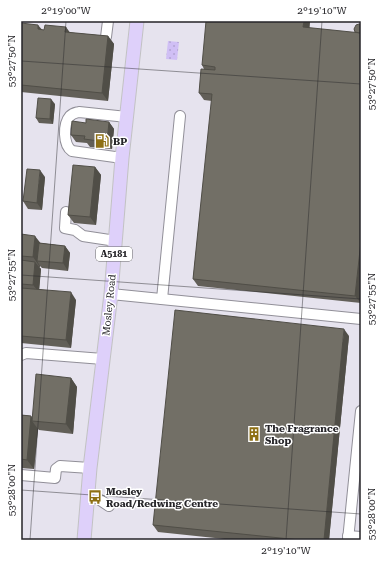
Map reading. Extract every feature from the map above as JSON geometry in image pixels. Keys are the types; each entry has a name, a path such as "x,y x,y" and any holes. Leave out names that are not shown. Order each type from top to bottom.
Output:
{"main road":[{"name":"Mosley Road","path":"86,539 90,468 111,294 122,158 137,21"}],"street":[{"path":"106,37 108,21"},
{"path":"122,158 72,151 68,149 65,141 66,127 69,117 74,113 79,112 127,117"},
{"path":"162,298 180,116"},
{"path":"66,212 65,228 75,230 83,236 116,241"},
{"path":"111,294 361,319"},
{"path":"21,355 26,353 103,359"},
{"path":"361,410 348,538 361,537"},
{"path":"21,475 55,478 56,469 60,466 90,468"},
{"path":"89,490 109,506"}],"shaded area":[{"path":"168,41 179,42 177,60 166,59"}],"building":[{"path":"206,21 304,21 303,27 361,33 361,241 355,296 193,279 212,94 199,93 201,69 215,70 215,67 202,65"},
{"path":"21,23 38,25 38,29 44,30 45,25 66,27 65,32 108,36 102,93 21,85"},
{"path":"356,25 361,25 360,33 355,32 354,29"},
{"path":"38,98 51,99 50,119 36,118"},
{"path":"86,119 109,122 107,142 84,139 85,136 71,135 72,121 86,123"},
{"path":"73,165 95,167 90,217 68,215"},
{"path":"27,169 40,170 37,203 23,201"},
{"path":"21,234 35,236 33,257 21,256"},
{"path":"39,243 65,246 63,263 37,261"},
{"path":"21,260 35,262 33,285 21,284"},
{"path":"21,288 71,292 66,340 21,336"},
{"name":"The Fragrance Shop","path":"175,310 344,329 324,540 300,540 153,525"},
{"path":"36,374 71,378 66,424 32,421"},
{"path":"21,415 31,416 27,460 21,459"}],"place":[{"name":"BP","path":"102,141"},
{"name":"The Fragrance Shop","path":"254,434"},
{"name":"Mosley Road/Redwing Centre","path":"95,497"}]}
